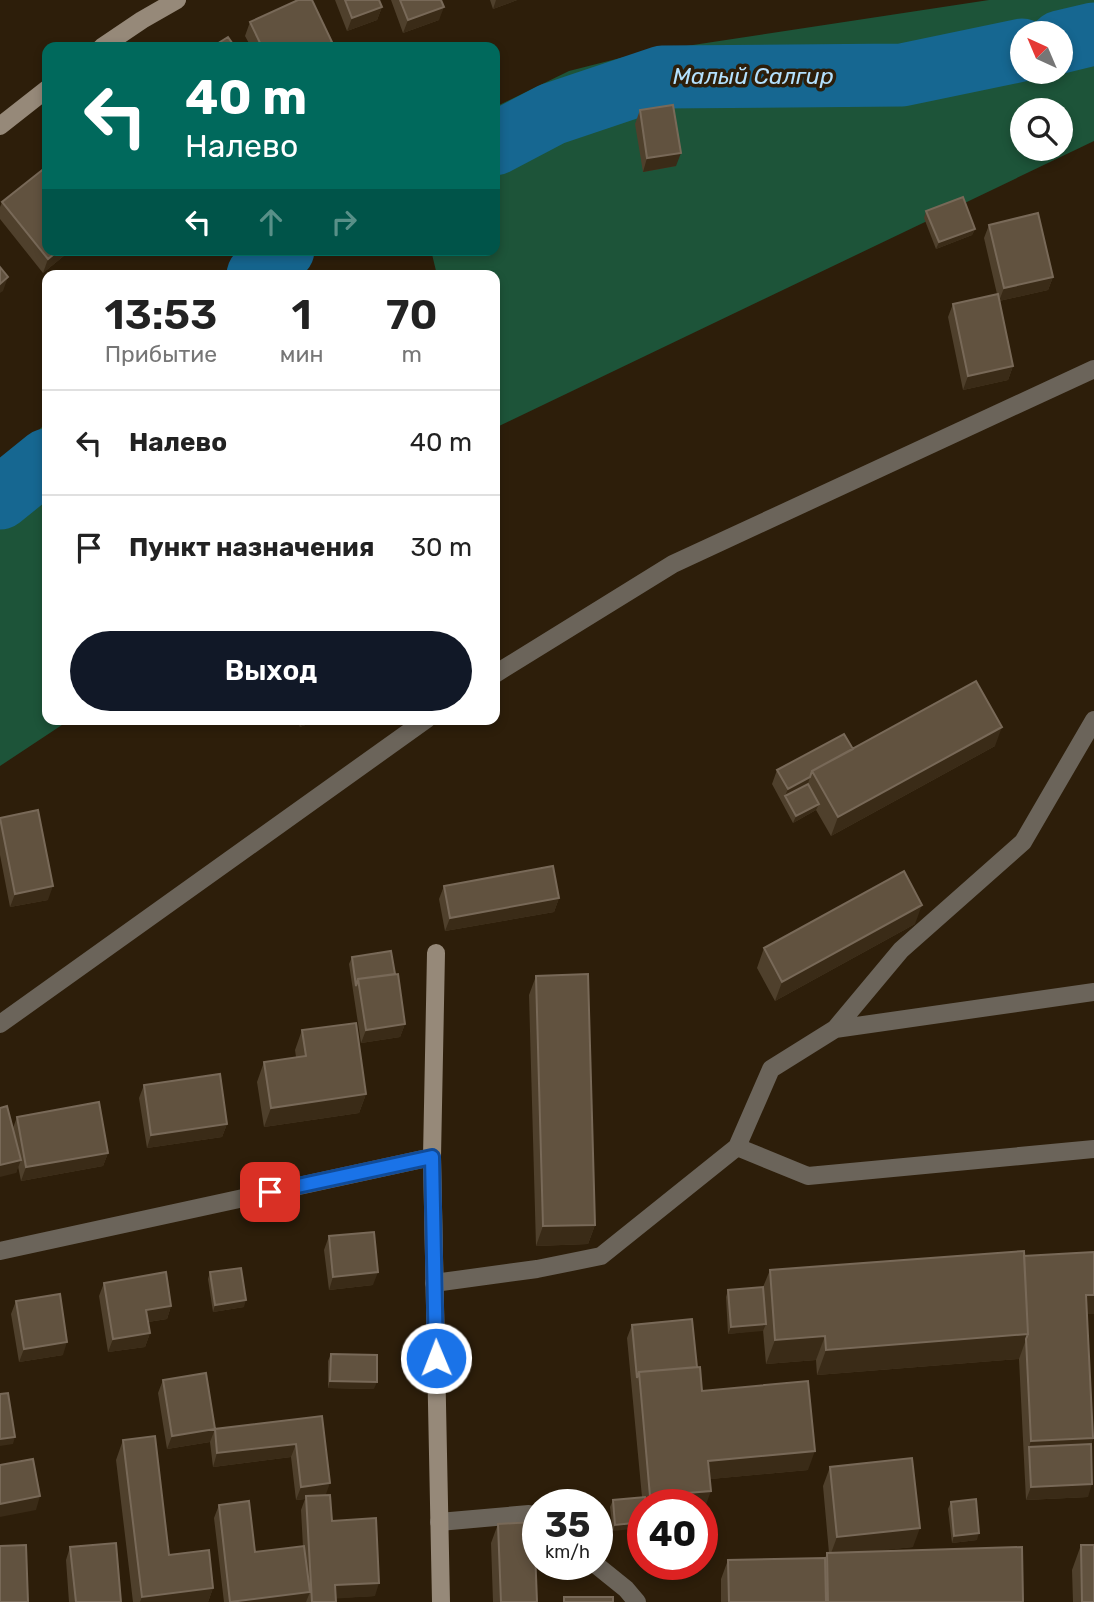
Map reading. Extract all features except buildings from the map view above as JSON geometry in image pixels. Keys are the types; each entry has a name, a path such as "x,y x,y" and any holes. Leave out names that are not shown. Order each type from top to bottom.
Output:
{"street":[{"path":"109,42 177,0"},
{"path":"0,126 42,93"},
{"path":"500,671 673,564 1094,369"},
{"path":"434,1283 537,1269 601,1256 737,1147 771,1069 835,1030 901,950 1023,842 1094,720"},
{"path":"0,1024 419,725"},
{"path":"436,953 432,1157 440,1602"},
{"path":"835,1030 1094,992"},
{"path":"737,1147 808,1176 1094,1149"},
{"path":"0,1251 432,1157"},
{"path":"439,1522 522,1515"},
{"path":"613,1579 637,1602"}],"green space":[{"path":"989,0 1094,0 1094,141 1073,151 1073,98 1010,98 1010,161 1052,161 500,426 500,270 436,270 432,256 500,256 500,105 569,71 640,53"},
{"path":"248,256 306,256 290,270 232,270"},
{"path":"42,427 42,725 62,725 0,766 0,462"}],"waterway":[{"name":"Малый Салгир","path":"1073,39 1094,34"},
{"name":"Малый Салгир","path":"500,141 552,114 662,77 902,75 1010,52"},
{"name":"Малый Салгир","path":"263,270 277,256"},
{"name":"Малый Салгир","path":"0,498 42,464"}],"route":[{"path":"270,1192 432,1157 436,1358"}]}
